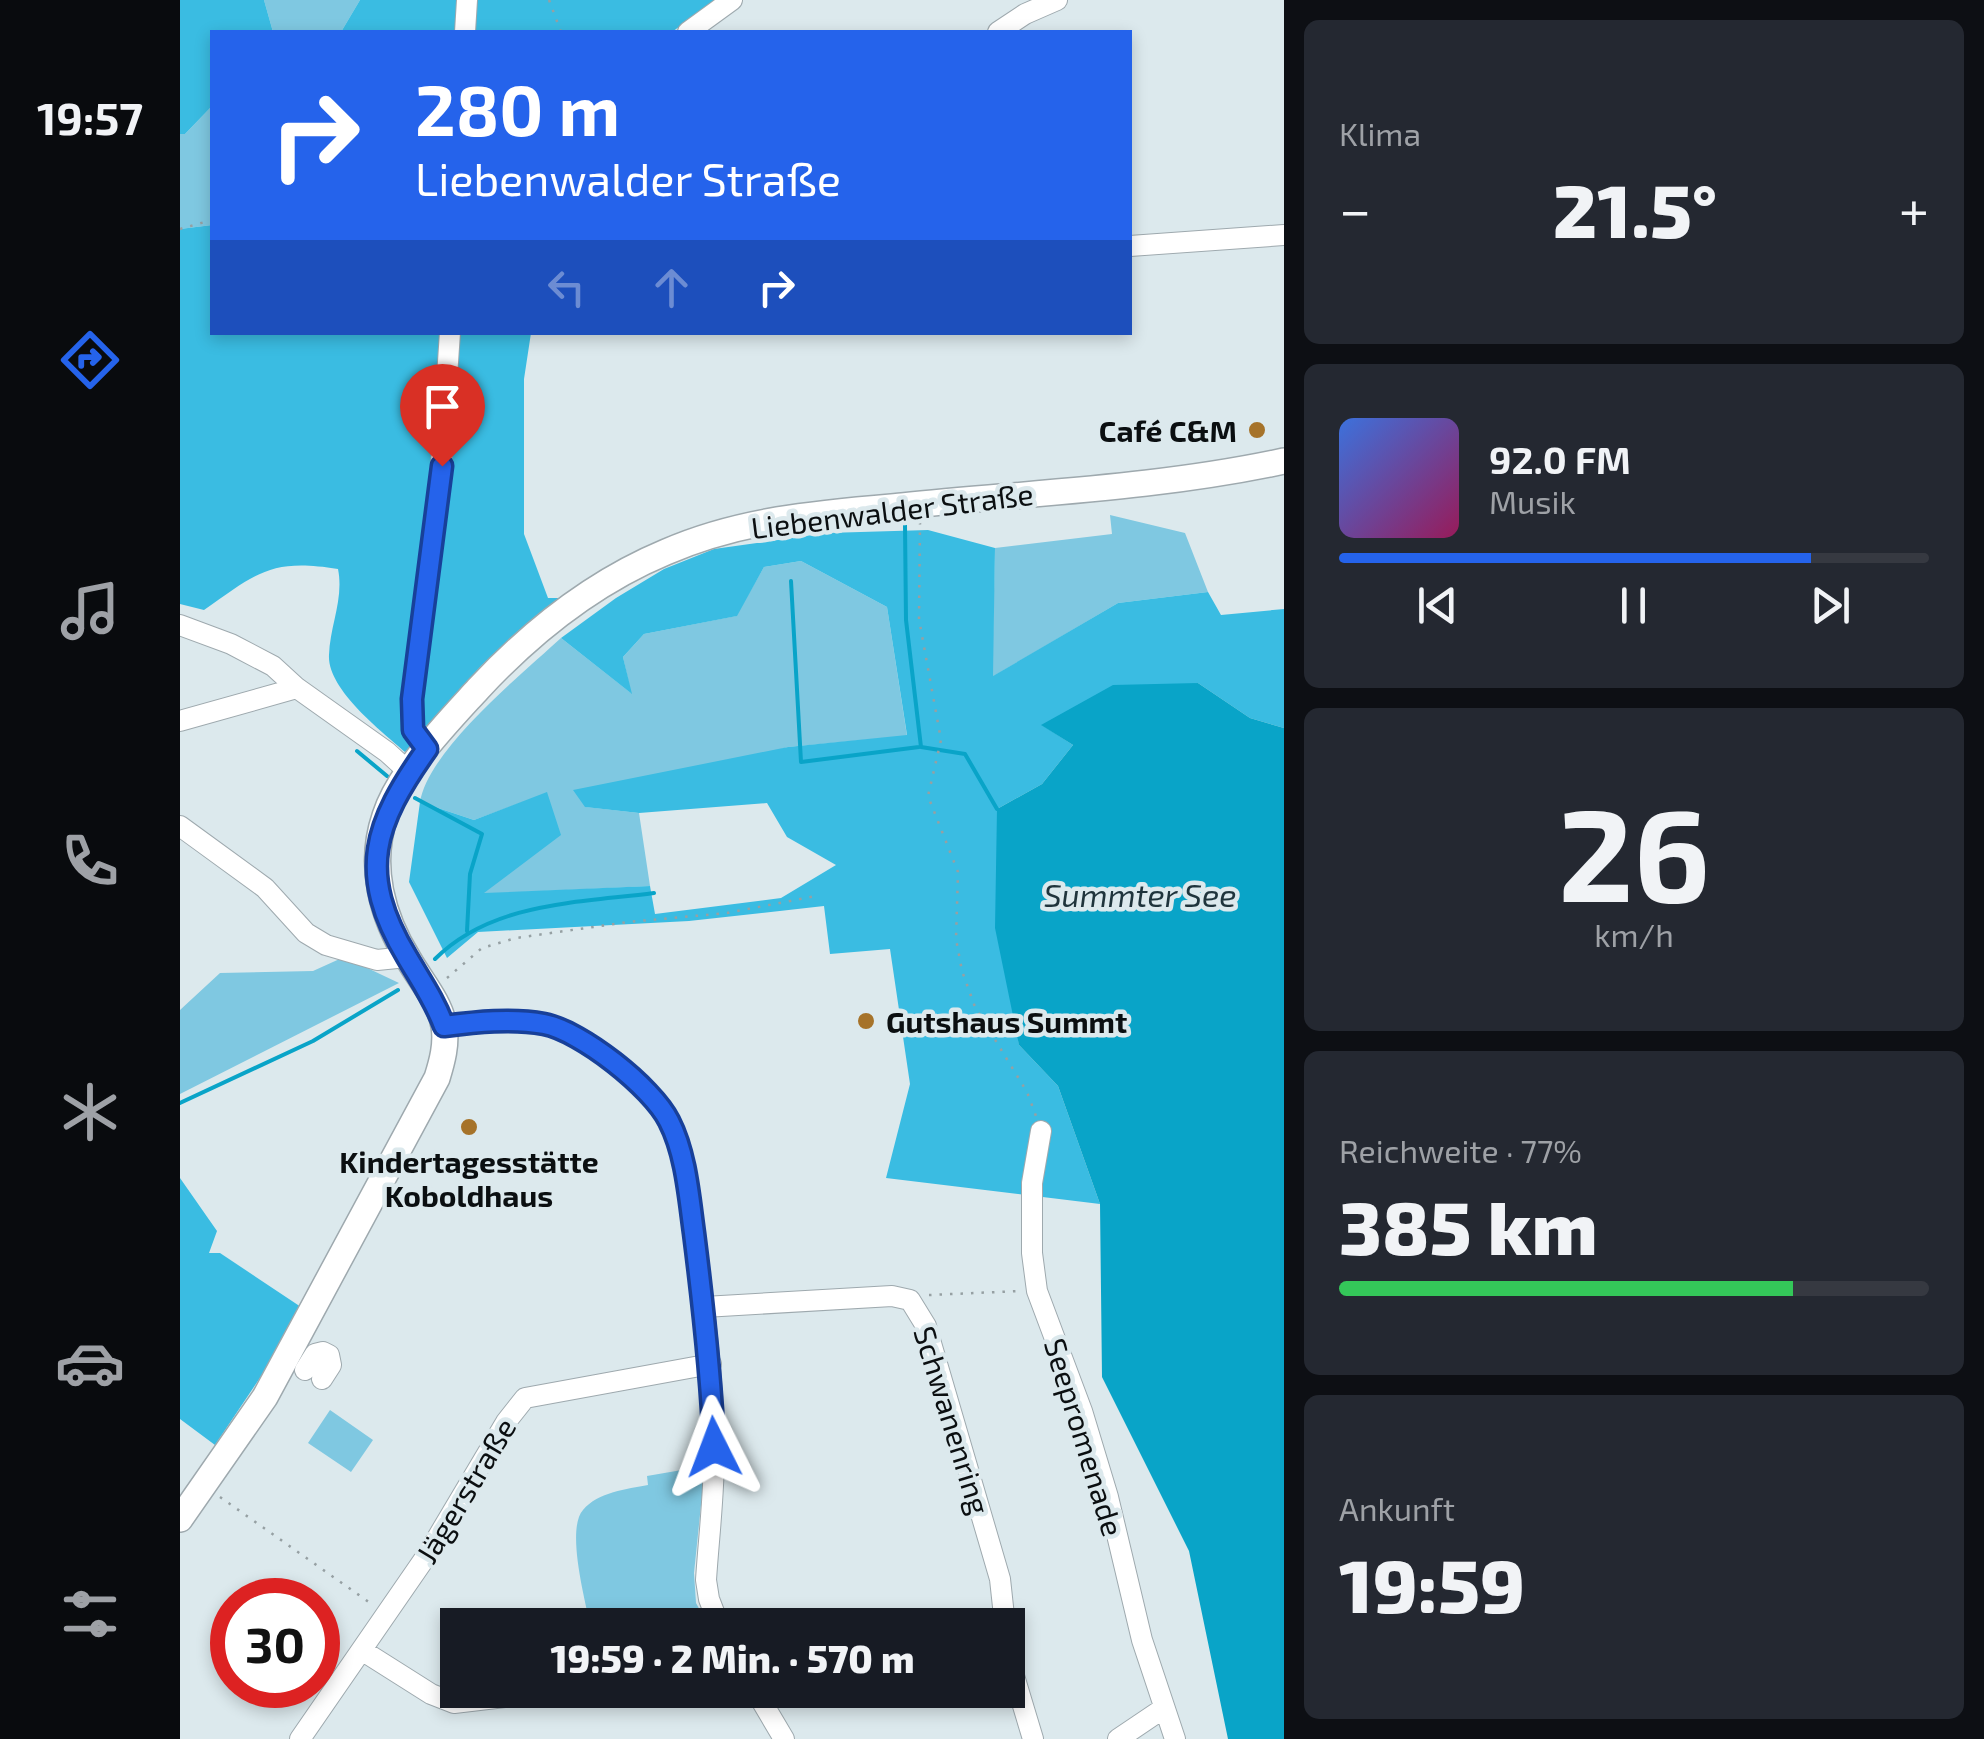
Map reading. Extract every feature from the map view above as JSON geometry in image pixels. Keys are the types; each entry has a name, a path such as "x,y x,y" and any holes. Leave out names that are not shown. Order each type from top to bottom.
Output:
{"main road":[{"name":"Liebenwalder Straße","path":"444,1026 386,915 377,871 386,813 427,749 506,660 570,607 620,574 685,544 747,525 911,510 1284,461"},
{"path":"180,1519 265,1397 338,1264 436,1078 444,1055 444,1026"}],"street":[{"path":"465,30 467,0"},
{"path":"691,30 732,0"},
{"path":"1001,30 1057,0"},
{"path":"1132,246 1284,234"},
{"path":"427,749 413,730 412,699 442,466 450,335"},
{"path":"180,625 251,653 273,666 410,773"},
{"path":"180,721 297,688"},
{"path":"180,826 265,888 306,932 326,945 377,960 407,958"},
{"path":"444,1026 546,1024 574,1036 608,1059 654,1099 669,1120 679,1145 711,1364 714,1447 706,1580 712,1608"},
{"name":"Seepromenade","path":"1041,1131 1032,1183 1032,1253 1037,1291 1082,1411 1108,1497 1142,1640 1175,1739"},
{"name":"Schwanenring","path":"704,1307 892,1296 910,1300 926,1326 990,1543 1003,1608"},
{"name":"Jägerstraße","path":"300,1739 427,1555 506,1422 525,1398 711,1364"},
{"path":"362,1651 440,1697"},
{"path":"766,1708 784,1739"},
{"path":"1024,1708 1033,1739"},
{"path":"1118,1739 1164,1708"}],"path":[{"path":"549,0 560,30"},
{"path":"180,229 210,221"},
{"path":"911,510 919,619 940,740 928,796 958,872 956,939 962,971 975,1007 1027,1092 1041,1131"},
{"path":"446,979 468,958 490,945 591,927 726,914 816,896"},
{"path":"910,1300 921,1295 1037,1291"},
{"path":"213,1492 386,1615"}],"shaded area":[{"path":"180,0 264,0 272,30 210,30 210,108 185,134 180,134"},
{"path":"264,0 360,0 342,30 272,30"},
{"path":"360,0 715,0 675,30 342,30"},
{"path":"210,108 210,225 180,229 180,134 185,134"},
{"path":"210,225 210,335 531,335 524,379 524,534 548,598 559,598 482,665 405,752 357,708 331,668 338,569 280,567 252,578 204,610 180,604 180,229"},
{"path":"1110,515 1185,533 1208,592 1118,603 992,677 995,548 1112,534"},
{"path":"928,530 995,548 993,676 1118,603 1208,592 1221,615 1284,609 1284,728 1250,718 1198,683 1042,725 1073,745 1042,784 997,809 1019,1045 1058,1086 1100,1204 886,1178 910,1084 890,949 830,954 824,906 689,921 478,932 447,958 409,882 420,802 474,820 547,792 561,835 484,893 650,886 655,914 781,898 836,865 787,837 767,803 639,813 585,807 573,790 788,747 907,735 887,607 801,561 764,567 737,616 644,634 623,657 632,694 561,638 664,569 714,549 827,533"},
{"path":"801,561 887,607 907,736 788,747 586,807 639,813 650,886 482,894 547,793 474,820 420,802 440,759 479,714 561,638 631,693 623,657 644,634 736,616 764,567"},
{"path":"344,957 399,983 180,1094 180,1010 220,973 313,971"},
{"path":"180,1178 217,1231 209,1253 220,1253 301,1307 272,1360 215,1445 180,1419"},
{"path":"330,1410 373,1440 351,1472 308,1443"},
{"path":"705,1466 694,1573 699,1608 586,1608 576,1548 578,1519 589,1504 605,1495 648,1485 647,1476"}],"water":[{"name":"Summter See","path":"1198,683 1250,718 1284,728 1284,1739 1228,1739 1189,1551 1102,1377 1100,1204 1058,1086 1019,1045 995,928 997,809 1042,784 1073,745 1041,725 1113,685"}],"waterway":[{"path":"905,525 906,620 921,747 965,754 997,809"},
{"path":"791,581 801,762 919,747"},
{"path":"357,751 387,776"},
{"path":"415,798 482,834 470,874 467,931"},
{"path":"435,959 458,940 509,916 566,903 654,893"},
{"path":"180,1103 313,1041 398,990"}],"place":[{"name":"Café C&M","path":"1257,430"},
{"name":"Gutshaus Summt","path":"866,1021"},
{"name":"Kindertagesstätte Koboldhaus","path":"469,1127"}],"route":[{"path":"442,466 412,699 413,730 427,749 386,813 377,871 382,902 391,928 444,1026 546,1024 574,1036 608,1059 654,1099 669,1120 679,1145 688,1194 711,1364 714,1447"}]}
